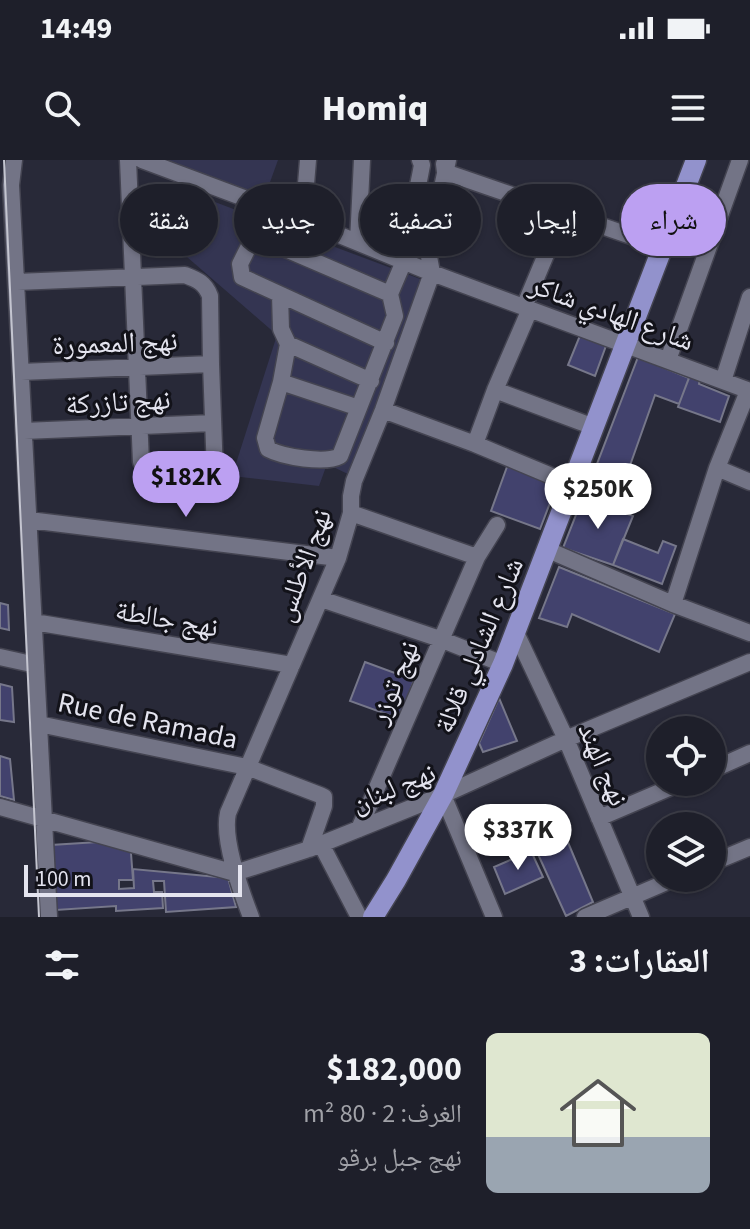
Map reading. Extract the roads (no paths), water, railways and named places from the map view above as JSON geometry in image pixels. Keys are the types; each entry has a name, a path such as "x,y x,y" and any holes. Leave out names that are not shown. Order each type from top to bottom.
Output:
{"main road":[{"name":"شارع الشادلي قلالة","path":"687,184 696,160"},
{"name":"شارع الشادلي قلالة","path":"372,915 396,880 443,795 503,664 660,256"}],"street":[{"path":"14,160 11,185 49,917"},
{"path":"128,160 141,462"},
{"name":"شارع الهادي شاكر","path":"142,160 234,194"},
{"path":"306,184 308,160"},
{"path":"361,184 362,160"},
{"path":"419,184 420,160"},
{"path":"668,360 740,160"},
{"path":"445,164 497,186"},
{"name":"نهج الأطلس","path":"441,184 445,164"},
{"path":"358,242 360,208"},
{"name":"شارع الهادي شاكر","path":"344,236 358,242"},
{"path":"386,343 242,277 240,264 251,242 260,238 390,294"},
{"name":"شارع الهادي شاكر","path":"392,256 749,391"},
{"name":"نهج الأطلس","path":"251,917 235,873 227,819 338,558 351,513 354,481 432,273 428,256"},
{"path":"475,444 547,256"},
{"path":"280,295 281,329 288,344 265,438 268,449 277,454 333,460 340,456 386,343 395,316 390,294 404,261"},
{"path":"17,282 185,275 206,286 210,296 215,473"},
{"path":"723,381 750,297"},
{"path":"288,344 371,381"},
{"name":"نهج المعمورة","path":"21,372 211,364"},
{"path":"281,382 359,408"},
{"path":"495,390 594,427"},
{"path":"673,604 717,468 749,391"},
{"path":"383,410 573,485"},
{"name":"نهج تازركة","path":"24,431 213,423"},
{"path":"717,468 750,482"},
{"path":"351,513 477,557"},
{"path":"29,520 338,558"},
{"name":"نهج توزر","path":"359,829 477,557 497,525"},
{"path":"548,550 673,604 750,633"},
{"path":"321,599 503,664"},
{"name":"نهج جالطة","path":"34,622 292,665"},
{"name":"نهج الهند","path":"516,633 566,739 641,917"},
{"path":"0,657 36,665"},
{"name":"نهج لبنان","path":"235,873 315,846 443,795 566,739 750,662"},
{"name":"Rue de Ramada","path":"39,724 247,767 324,797 315,846"},
{"path":"726,764 750,753"},
{"path":"443,795 494,917"},
{"path":"599,818 650,796"},
{"path":"0,807 235,873"},
{"path":"315,846 372,915"},
{"path":"726,857 750,847"},
{"path":"585,917 646,890"}],"tram line":[{"path":"4,160 39,917"}]}
